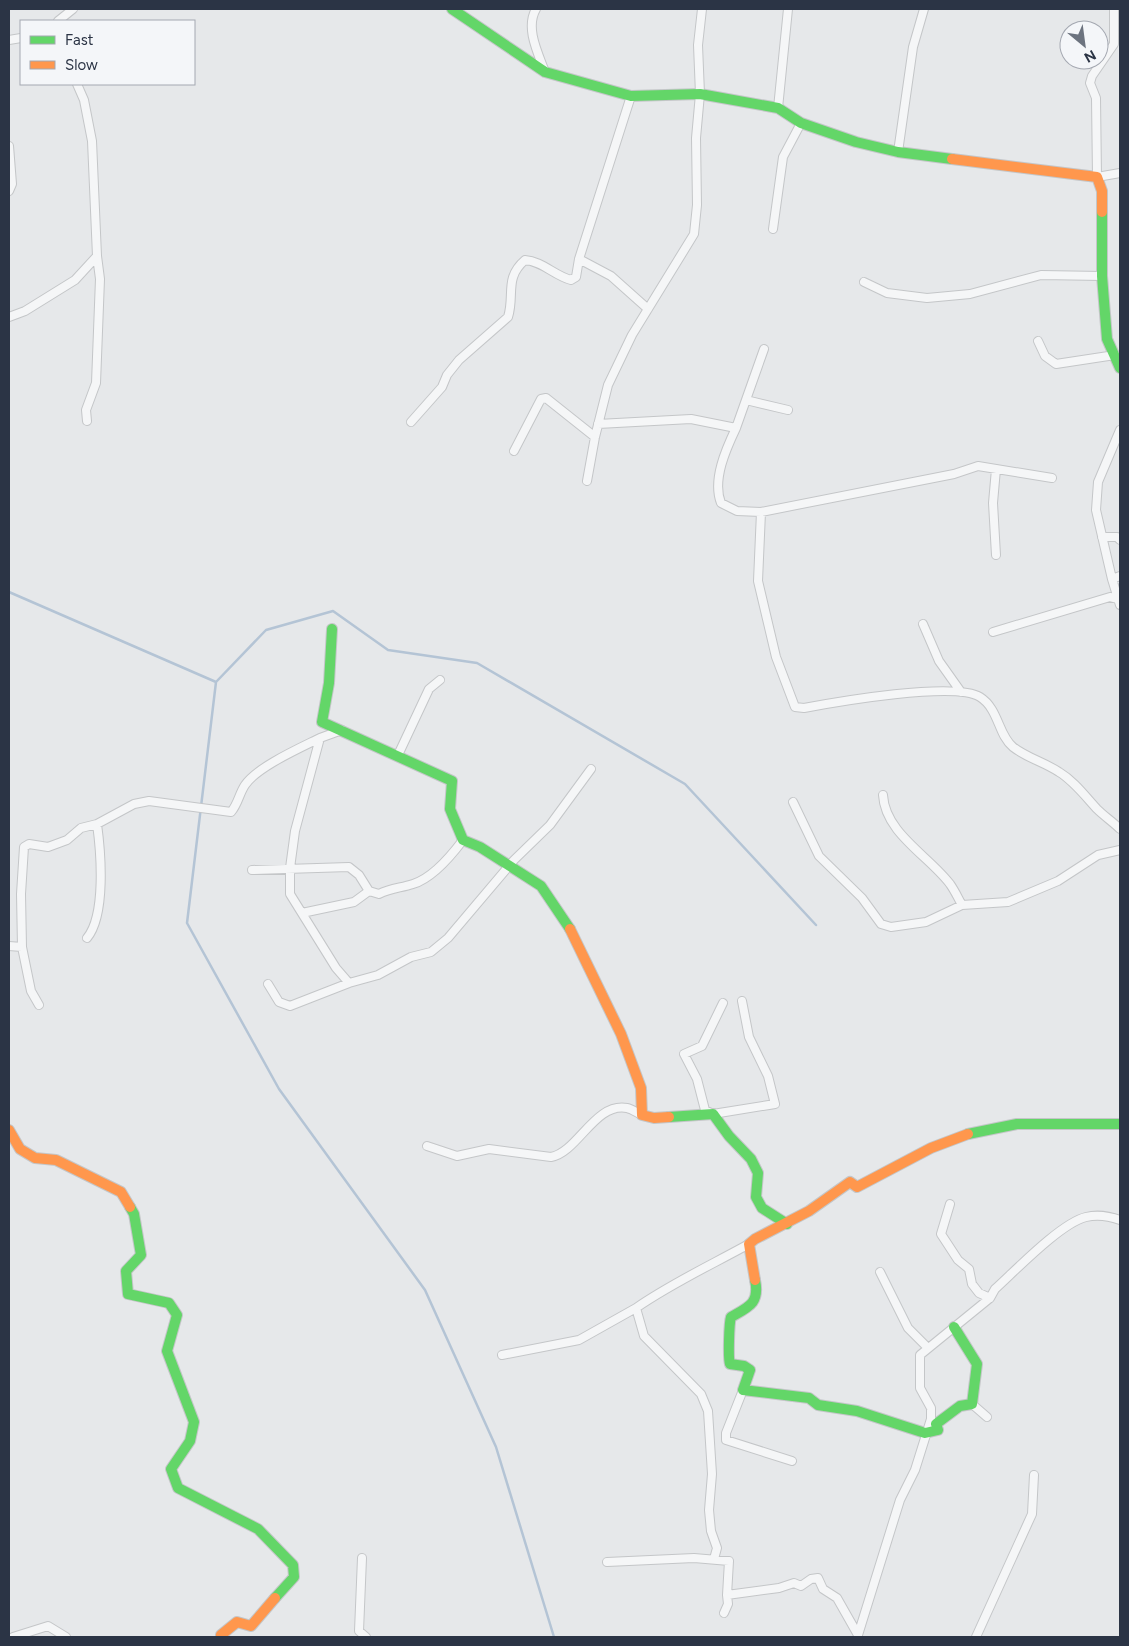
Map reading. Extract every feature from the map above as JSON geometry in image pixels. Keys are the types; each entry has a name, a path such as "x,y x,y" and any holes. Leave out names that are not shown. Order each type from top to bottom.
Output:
{"street":[{"path":"59,20 73,9"},
{"path":"452,9 545,72 631,96 700,94 778,108 801,123 856,142 898,152 1097,177 1120,173"},
{"path":"536,9 533,15 532,37 545,72"},
{"path":"587,481 595,437 608,385 632,335 694,234 698,205 696,138 700,94 698,45 702,9"},
{"path":"778,108 788,9"},
{"path":"898,152 913,47 924,9"},
{"path":"1114,9 1114,44 1092,76 1090,83 1096,98 1097,177 1102,191 1102,276 1107,339 1120,368"},
{"path":"77,85 84,100 92,141 97,256 100,279 96,383 86,410 87,420"},
{"path":"411,422 442,387 447,375 459,360 508,317 511,307 511,280 518,266 526,260 533,260 571,280 576,277 579,259 631,96"},
{"path":"773,229 783,157 801,123"},
{"path":"9,146 12,184 9,191"},
{"path":"9,317 25,311 75,280 97,256"},
{"path":"579,259 611,276 648,309"},
{"path":"864,282 887,293 927,298 970,294 1041,275 1102,276"},
{"path":"1038,341 1045,356 1056,364 1115,355"},
{"path":"764,349 726,451 717,490 721,503 737,511 761,512 954,474 978,466 1052,478"},
{"path":"514,451 541,399 546,398 595,437"},
{"path":"746,400 788,410"},
{"path":"598,424 691,418 736,428"},
{"path":"1119,602 1116,578 1102,537 1096,510 1098,482 1120,430"},
{"path":"996,469 993,503 996,555"},
{"path":"761,512 758,581 776,657 795,706 804,708 876,695 961,692 978,695 990,705 1010,745 1027,757 1060,772 1099,811 1120,828"},
{"path":"1102,537 1117,536 1120,540"},
{"path":"994,632 1110,597 1119,602"},
{"path":"923,624 939,661 961,692"},
{"path":"332,629 329,684 322,722 452,781 450,809 463,840 480,847 541,886 565,919 622,1034 641,1088 642,1115"},
{"path":"398,755 429,689 440,680"},
{"path":"39,1005 31,991 22,947 21,894 24,847 29,844 48,847 67,840 81,828 98,824 134,804 149,801 231,812 237,805 245,786 256,773 320,738 342,730"},
{"path":"320,738 295,831 290,868 290,894 336,968 349,983"},
{"path":"268,984 279,1002 290,1006 349,983 378,975 410,957 431,952 448,938 510,865 550,825 591,770"},
{"path":"883,795 884,805 890,821 950,884 962,905"},
{"path":"793,802 820,856 862,898 881,924 891,927 926,922 962,905 1008,902 1058,881 1098,855 1120,850"},
{"path":"87,938 93,931 99,900 101,859 98,824"},
{"path":"302,913 354,902 369,892 379,894 391,888 414,884 450,857 463,840"},
{"path":"252,870 349,867 359,875 369,892"},
{"path":"9,946 22,947"},
{"path":"427,1146 457,1156 489,1149 551,1157 560,1155 598,1118 611,1110 627,1108 650,1118 663,1119 689,1114 704,1116 775,1104 768,1076 749,1037 742,1001"},
{"path":"722,1003 707,1031 702,1046 684,1054 697,1079 704,1110 713,1114 729,1136 751,1159 758,1173 756,1197 762,1208 787,1224"},
{"path":"502,1355 578,1340 636,1308 666,1287 688,1278 755,1239 809,1212 850,1182 857,1187 879,1178 954,1138 1012,1124 1120,1124"},
{"path":"9,1130 20,1149 35,1158 56,1160 121,1192 134,1214 142,1255 126,1271 128,1294 169,1303 177,1315 167,1351 194,1422 190,1441 171,1469 178,1488 258,1529 294,1565 294,1577 277,1592 261,1619 251,1626 237,1622 221,1635 222,1637"},
{"path":"950,1204 941,1234 958,1260 968,1270 972,1284 980,1293 990,1298"},
{"path":"727,1595 779,1588 794,1583 801,1586 811,1578 818,1578 823,1589 837,1598 858,1635 900,1500 915,1470 925,1433 931,1419 931,1408 920,1388 920,1355 990,1298 995,1289 1068,1225 1085,1217 1105,1215 1120,1220"},
{"path":"749,1244 758,1292 751,1306 731,1318 728,1327 731,1337 728,1359 730,1364 744,1366 750,1370 726,1433 726,1440 792,1460"},
{"path":"880,1272 908,1328 928,1348"},
{"path":"636,1308 644,1336 701,1394 708,1411 712,1474 709,1510 711,1531 718,1548 714,1559"},
{"path":"954,1327 978,1364 972,1404"},
{"path":"743,1390 809,1398 818,1405 857,1411 925,1433 938,1430 936,1424 960,1406 972,1404"},
{"path":"972,1404 987,1417"},
{"path":"976,1637 1032,1514 1034,1475"},
{"path":"362,1558 359,1631 366,1637"},
{"path":"607,1562 729,1560 728,1604 724,1613"},
{"path":"13,1637 48,1626 66,1637"}],"waterway":[{"path":"9,592 216,682 266,630 333,611 388,650 477,663 685,784 816,925"},
{"path":"216,682 187,923 279,1089 425,1290 496,1447 554,1637"}],"traffic: fast":[{"path":"452,9 545,72 631,96 700,94 778,108 801,123 856,142 898,152 952,159"},
{"path":"1102,212 1102,276 1107,339 1120,368"},
{"path":"332,629 329,683 322,722 452,781 450,809 463,840 480,847 541,886 570,929"},
{"path":"669,1117 713,1114 729,1136 751,1159 758,1173 756,1197 762,1208 787,1224"},
{"path":"968,1134 1017,1124 1120,1124"},
{"path":"130,1207 134,1214 141,1255 126,1271 128,1294 169,1303 177,1315 167,1351 194,1422 190,1441 171,1469 178,1488 258,1529 293,1565 294,1577 275,1598"},
{"path":"755,1280 756,1294 752,1303 731,1317 730,1321 730,1364 744,1366 750,1370 743,1390 809,1398 818,1405 857,1411 925,1433 938,1430 936,1424 960,1406 972,1404 977,1364 954,1327"}],"traffic: slow":[{"path":"952,159 1097,177 1102,191 1102,212"},
{"path":"570,929 621,1034 641,1088 642,1115 654,1118 669,1117"},
{"path":"9,1130 20,1149 35,1158 56,1160 121,1192 130,1207"},
{"path":"755,1280 749,1244 755,1239 809,1211 850,1182 857,1187 931,1148 968,1134"},
{"path":"222,1637 221,1635 237,1622 251,1626 275,1598"}]}
